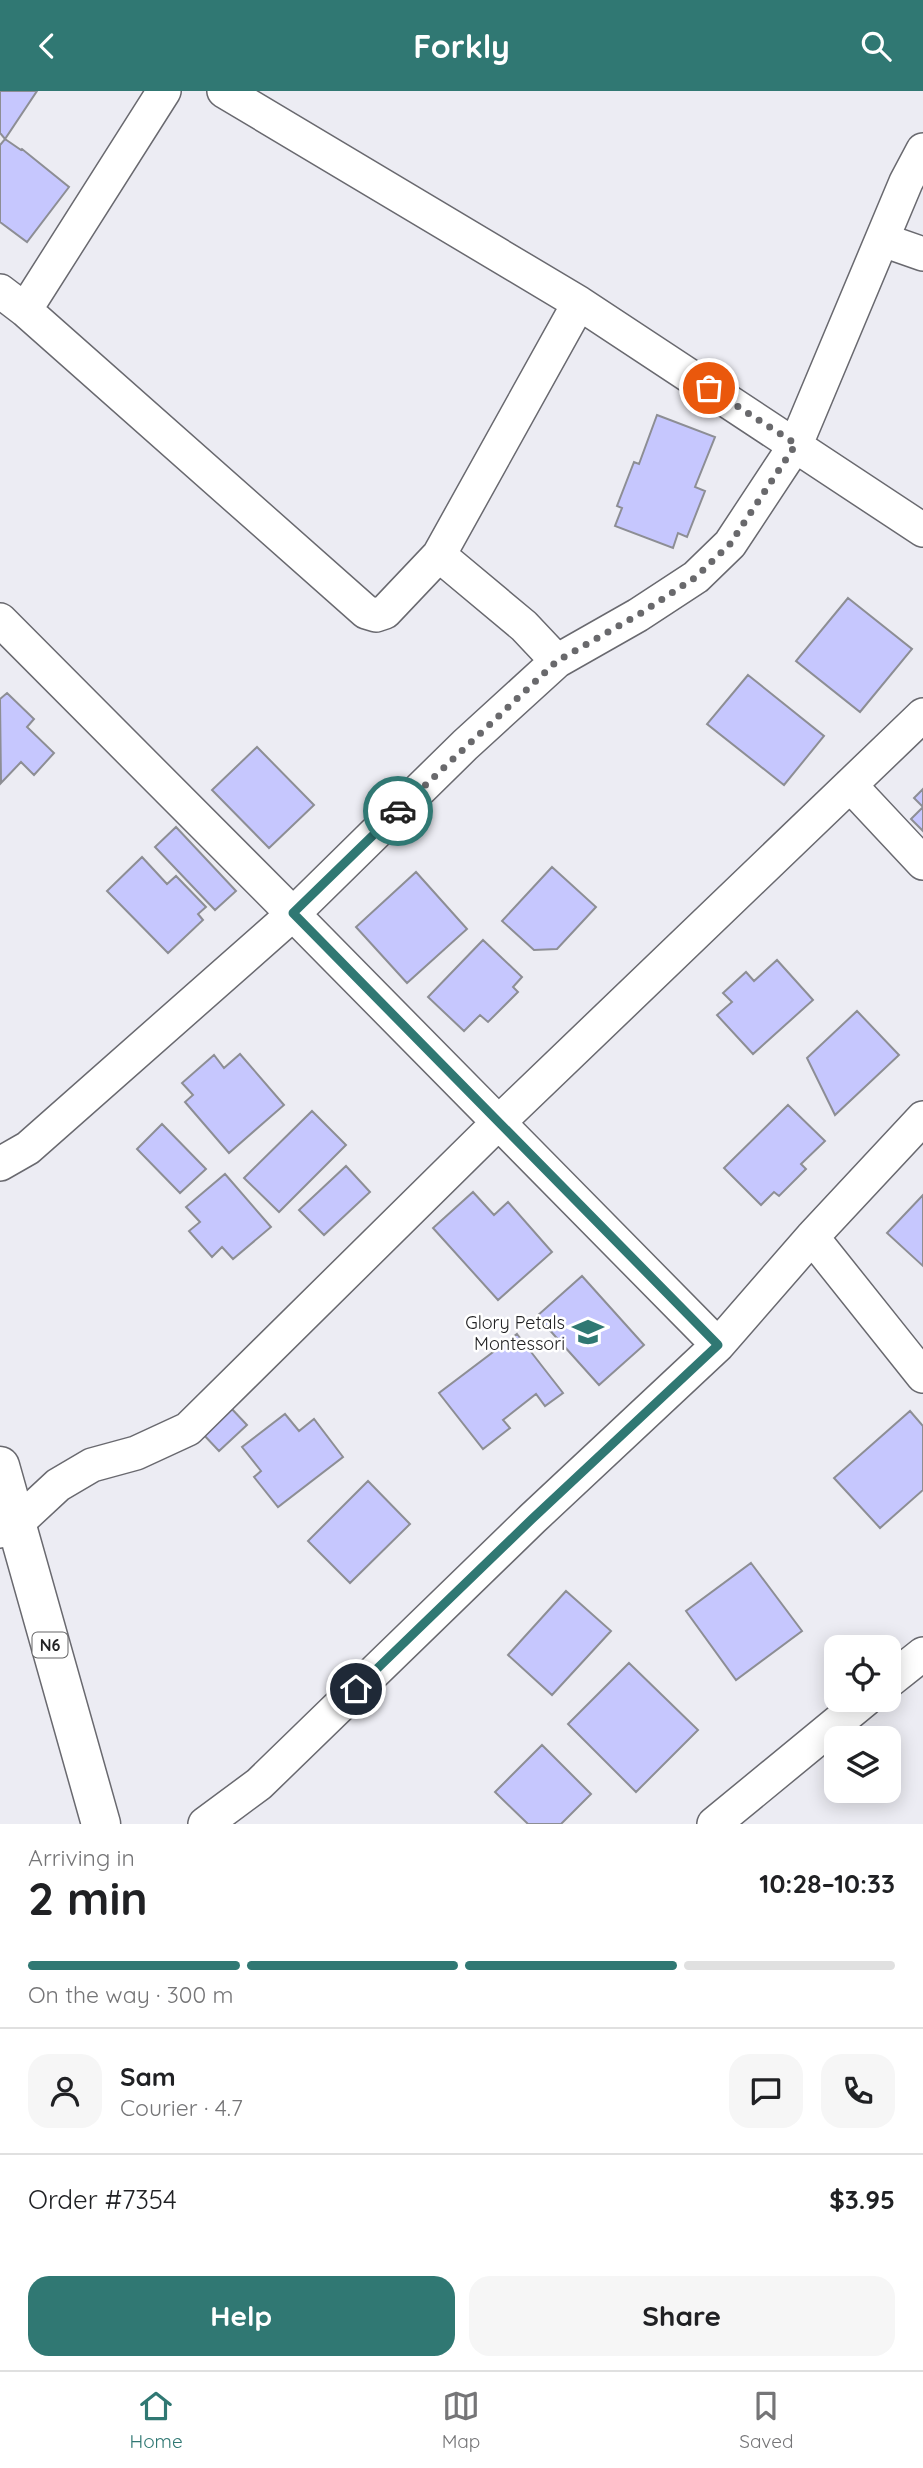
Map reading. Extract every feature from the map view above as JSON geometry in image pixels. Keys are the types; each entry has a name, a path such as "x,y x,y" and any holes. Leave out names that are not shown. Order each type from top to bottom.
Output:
{"main road":[{"name":"N6","path":"0,1466 8,1527 99,1823"}],"street":[{"path":"164,91 12,301 366,612 376,615 385,612 439,555 579,303"},
{"path":"224,91 579,303 923,530"},
{"path":"0,1164 28,1148 293,913 465,745 557,661 638,615 696,577 730,544 796,444 906,182 923,150"},
{"path":"883,240 923,254"},
{"path":"439,555 524,626 557,661"},
{"path":"0,621 293,913 718,1345"},
{"path":"8,1527 58,1485 92,1465 136,1453 188,1429 498,1123 923,715"},
{"path":"850,785 923,863"},
{"path":"205,1824 259,1784 532,1519 718,1345 812,1237 923,1118"},
{"path":"812,1237 923,1376"},
{"path":"901,1671 923,1654"},
{"path":"714,1824 850,1712"}],"building":[{"path":"0,91 37,91 5,139 0,133"},
{"path":"5,139 22,149 69,187 27,242 0,222 0,145"},
{"path":"657,415 715,437 695,487 705,491 687,537 678,533 673,548 615,526 622,508 617,506 634,462 639,464"},
{"path":"848,598 912,649 860,712 796,661"},
{"path":"748,675 824,736 784,785 707,724"},
{"path":"7,693 34,719 27,727 54,753 34,775 21,762 1,783 0,699"},
{"path":"257,747 314,805 269,848 212,790"},
{"path":"923,789 923,807 914,798"},
{"path":"923,807 923,831 911,819"},
{"path":"176,827 236,891 215,910 155,847"},
{"path":"142,857 167,884 176,876 206,907 198,914 203,920 168,953 107,891"},
{"path":"552,867 596,907 557,949 534,950 502,921"},
{"path":"416,872 467,929 407,983 356,927"},
{"path":"483,940 522,977 513,987 518,992 488,1022 480,1015 464,1031 428,997"},
{"path":"777,960 813,1000 753,1054 717,1015 732,1002 723,993 746,972 754,981"},
{"path":"857,1011 899,1055 835,1115 807,1058"},
{"path":"240,1054 284,1105 229,1153 185,1102 193,1095 182,1083 214,1055 224,1068"},
{"path":"788,1105 825,1141 801,1164 806,1169 779,1196 774,1192 761,1205 724,1168"},
{"path":"312,1111 346,1145 279,1212 244,1178"},
{"path":"162,1124 206,1169 180,1193 137,1149"},
{"path":"346,1166 370,1192 324,1235 299,1210"},
{"path":"225,1174 271,1227 233,1259 222,1247 212,1257 189,1231 200,1222 186,1207"},
{"path":"473,1192 494,1215 508,1202 552,1252 498,1300 433,1228"},
{"path":"923,1195 923,1266 887,1233"},
{"path":"582,1276 644,1345 599,1385 537,1316"},
{"path":"517,1334 563,1393 545,1406 536,1394 503,1420 510,1428 483,1449 439,1393"},
{"path":"230,1407 247,1425 219,1451 202,1433"},
{"path":"910,1411 923,1426 923,1490 880,1528 834,1478"},
{"path":"285,1414 299,1431 314,1419 343,1457 278,1507 254,1477 261,1471 242,1447"},
{"path":"368,1481 410,1524 350,1583 308,1541"},
{"path":"751,1563 802,1631 736,1680 686,1611"},
{"path":"566,1591 611,1631 552,1695 508,1655"},
{"path":"629,1663 698,1730 636,1792 568,1724"},
{"path":"542,1745 591,1794 561,1824 528,1824 495,1792"}],"way so far":[{"path":"398,811 557,661 638,615 696,577 730,544 796,444 709,388"}],"place":[{"name":"Glory Petals Montessori","path":"588,1332"}],"route":[{"path":"356,1689 718,1345 293,913 398,811"}]}
